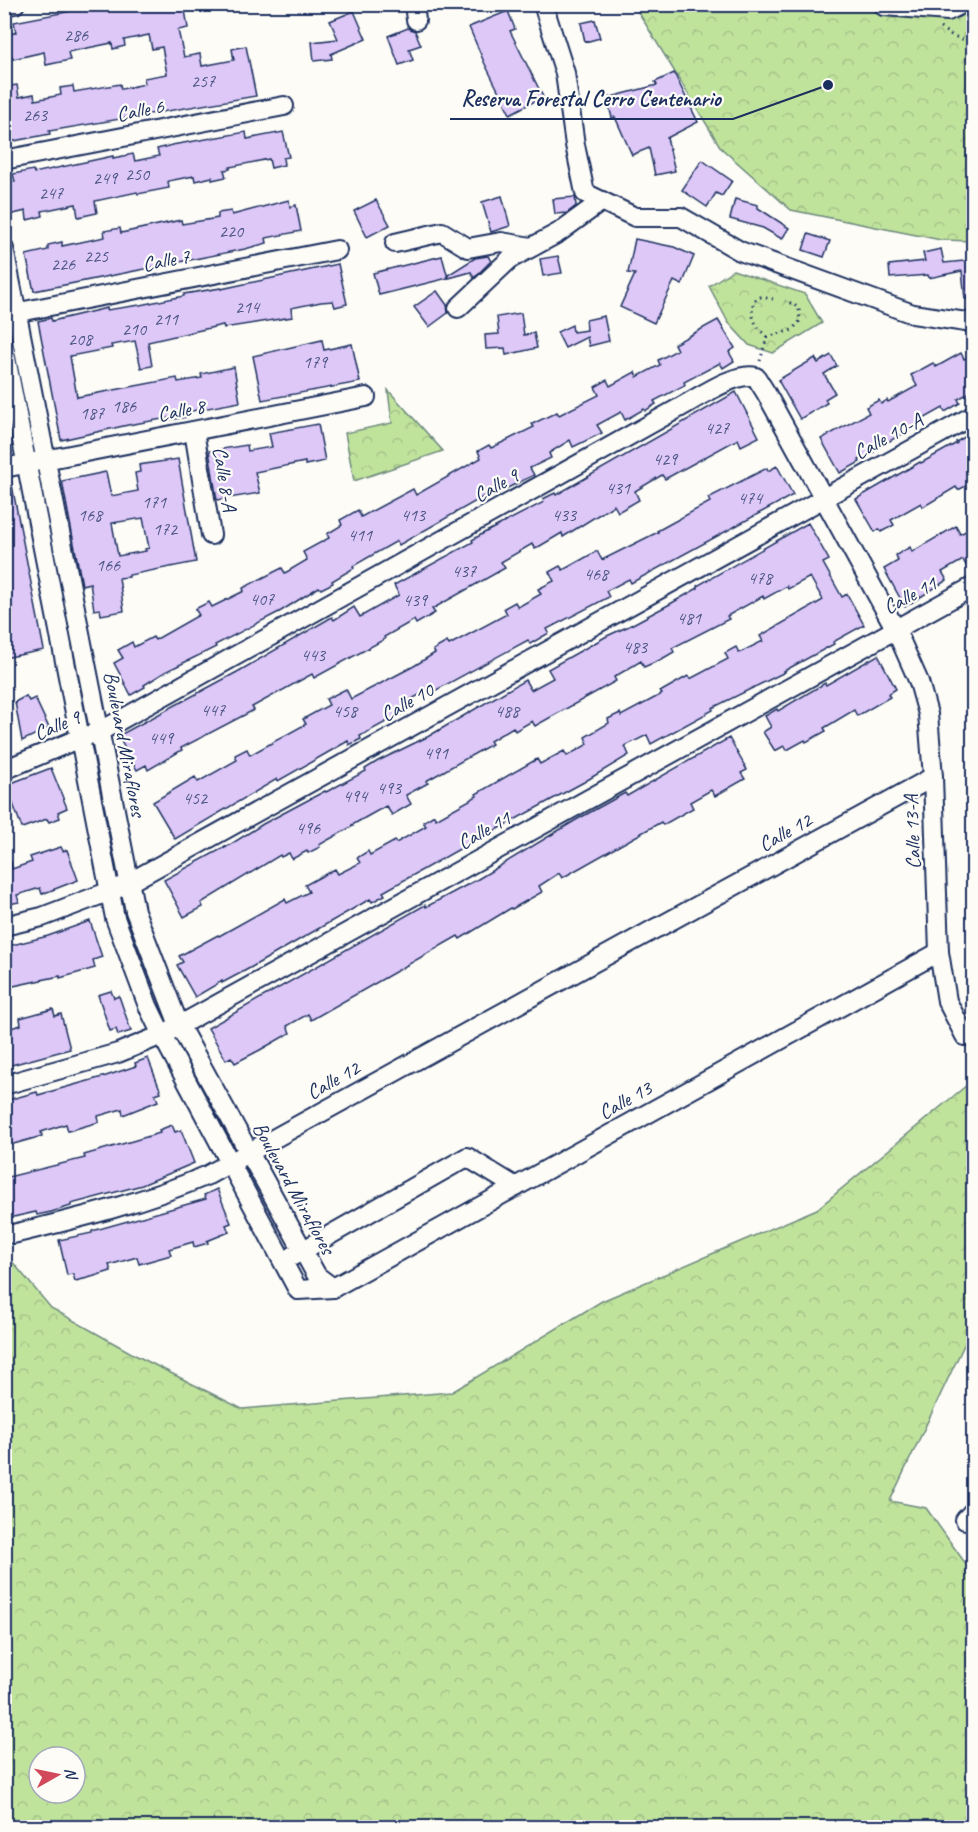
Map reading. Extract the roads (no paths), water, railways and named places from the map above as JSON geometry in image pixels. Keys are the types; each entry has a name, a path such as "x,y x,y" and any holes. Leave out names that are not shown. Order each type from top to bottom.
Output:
{"street":[{"path":"4,6 15,4"},
{"path":"543,4 565,73 575,145 585,193 635,217 681,217 740,251 913,314 974,321"},
{"path":"884,6 948,11 962,4"},
{"name":"Calle 6","path":"4,160 284,105"},
{"path":"458,308 510,259 558,233 602,201"},
{"path":"395,243 442,232 468,248 501,242 531,247"},
{"name":"Boulevard Miraflores","path":"4,249 11,313 47,460 135,911 179,1025 317,1276 333,1288"},
{"name":"Calle 7","path":"11,313 337,250"},
{"name":"Boulevard Miraflores","path":"4,348 115,918 148,1006 162,1035 298,1290 333,1288"},
{"name":"Calle 9","path":"4,770 99,732 736,378 749,375 756,377 824,497"},
{"name":"Calle 8","path":"4,468 366,397"},
{"name":"Calle 10-A","path":"824,497 974,415"},
{"name":"Calle 8-A","path":"194,431 211,535"},
{"path":"824,497 895,628"},
{"name":"Calle 10","path":"4,927 42,917 109,892 129,882 824,497"},
{"name":"Calle 11","path":"4,1085 118,1053 162,1035 974,586"},
{"name":"Calle 13-A","path":"895,628 919,682 928,714 933,777 939,952 947,1001 965,1036"},
{"name":"Calle 12","path":"13,1234 103,1212 208,1176 933,777"},
{"name":"Calle 13","path":"333,1288 939,952"},
{"path":"284,1261 467,1157 516,1186"}],"place":[{"name":"Reserva Forestal Cerro Centenario","path":"828,85"}]}
